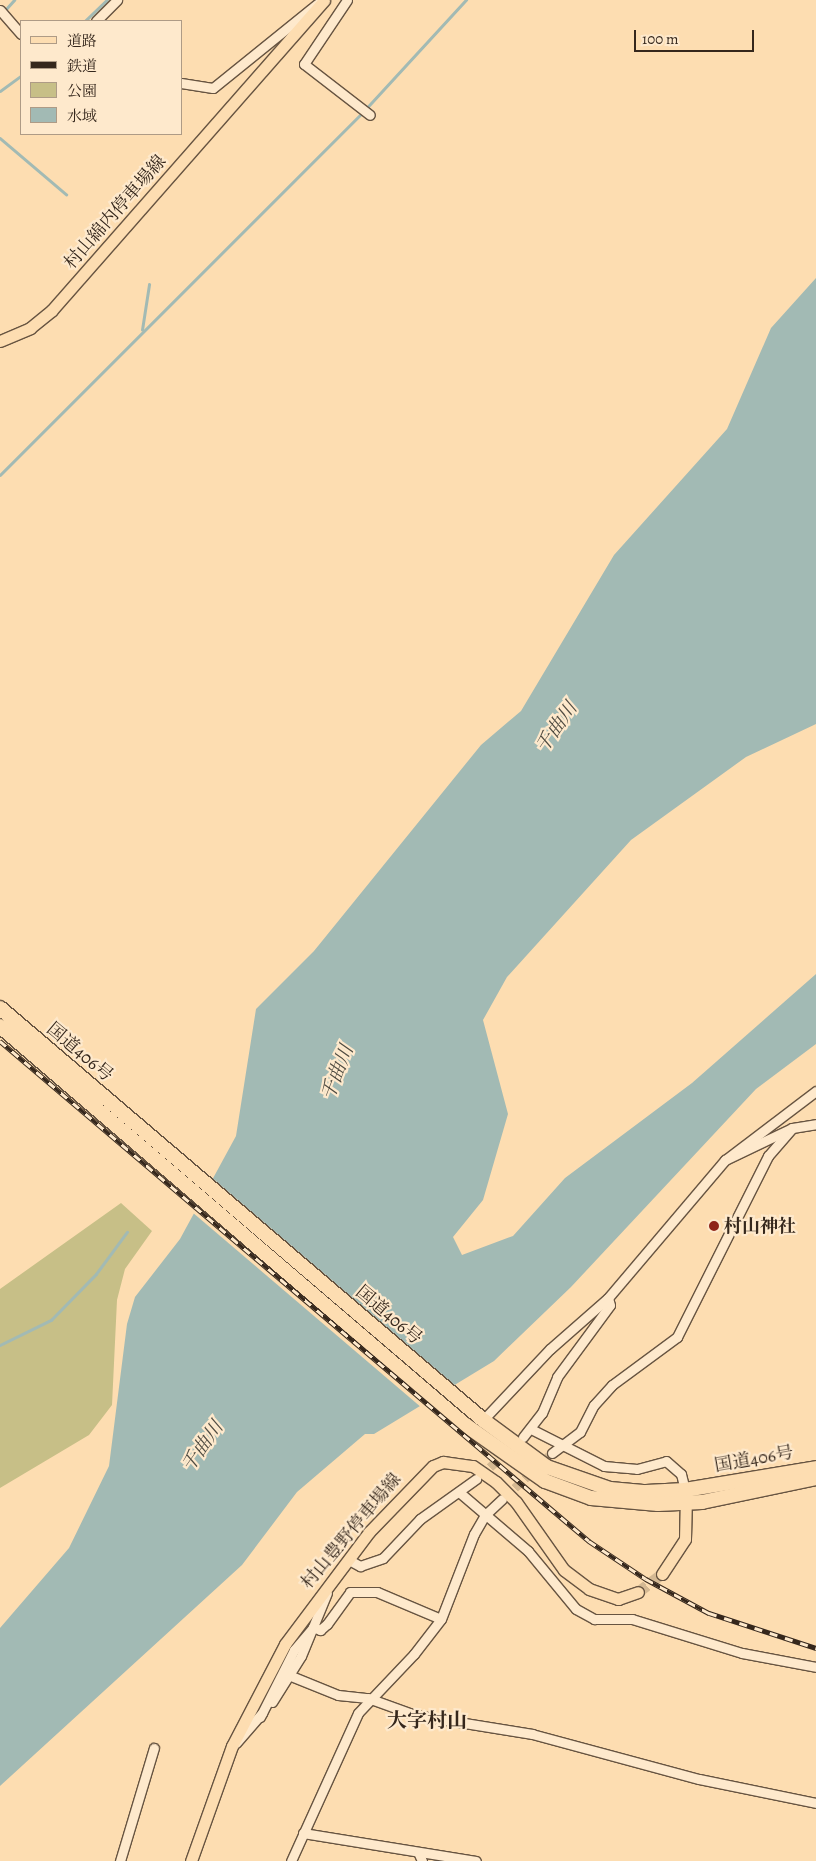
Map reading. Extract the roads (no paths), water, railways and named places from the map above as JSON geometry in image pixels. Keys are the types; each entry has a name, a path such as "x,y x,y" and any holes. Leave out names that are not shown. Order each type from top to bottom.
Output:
{"highway":[{"name":"国道406号","path":"0,1008 522,1452 578,1479 628,1491 686,1496 816,1468"},
{"name":"国道406号","path":"0,1026 464,1424 512,1461 571,1492 615,1502 686,1496 816,1478"}],"main road":[{"name":"村山綿内停車場線","path":"0,341 30,328 52,310 322,2"},
{"name":"村山豊野停車場線","path":"191,1861 195,1844 232,1746 277,1657 329,1581 349,1560 416,1479 433,1466 458,1462 473,1466 502,1489 564,1570 590,1589 618,1599 638,1592"},
{"path":"662,1574 685,1539 686,1496"}],"street":[{"path":"97,20 117,0"},
{"path":"347,0 304,64 370,115"},
{"path":"182,83 213,88 316,3 322,2"},
{"path":"0,10 20,33"},
{"path":"479,1416 550,1349 608,1298 725,1160 816,1091"},
{"path":"725,1160 792,1128 816,1124"},
{"path":"552,1453 580,1432 594,1405 612,1385 677,1337 762,1168 792,1128"},
{"path":"523,1437 531,1429 557,1377 610,1305 608,1298"},
{"path":"531,1429 560,1448 619,1468 654,1466 666,1461 681,1474 686,1496"},
{"path":"349,1560 370,1566 420,1519 476,1479"},
{"path":"459,1492 528,1551 576,1610 594,1619 632,1619 742,1653 816,1667"},
{"path":"292,1861 368,1698 414,1654 441,1619 454,1578 485,1515 502,1499"},
{"path":"232,1746 260,1717 291,1676 313,1627 329,1581"},
{"path":"313,1627 323,1628 336,1606 358,1590 393,1597 441,1619"},
{"path":"260,1717 294,1650 313,1627"},
{"path":"291,1676 338,1695 368,1698 415,1714 532,1734 699,1779 816,1803"},
{"path":"120,1861 154,1748"},
{"path":"303,1834 476,1861"},
{"path":"184,1861 195,1844"},
{"path":"418,1852 422,1861"}],"water":[{"name":"千曲川","path":"816,278 816,724 746,757 631,840 507,977 483,1020 508,1114 483,1200 453,1237 462,1255 513,1236 565,1178 692,1083 816,974 816,1044 756,1089 571,1287 494,1361 374,1434 365,1434 297,1492 242,1565 0,1786 0,1628 69,1548 109,1466 127,1324 135,1297 180,1239 236,1136 256,1009 314,951 481,745 521,711 614,555 727,429 771,328"}],"waterway":[{"path":"6,9 14,0"},
{"path":"86,20 107,0"},
{"path":"0,475 361,114 466,0"},
{"path":"0,91 20,77"},
{"path":"0,138 66,194"},
{"path":"142,330 149,285"},
{"path":"0,1345 51,1320 96,1274 127,1232"}],"tunnel":[{"path":"480,1476 508,1451"},
{"path":"505,1497 552,1453"},
{"path":"638,1592 662,1574"}],"railway":[{"path":"0,1041 589,1541 646,1579 709,1613 816,1648"}],"place":[{"name":"村山神社","path":"714,1226"}],"district":[{"name":"大字村山","path":"427,1720"}]}
